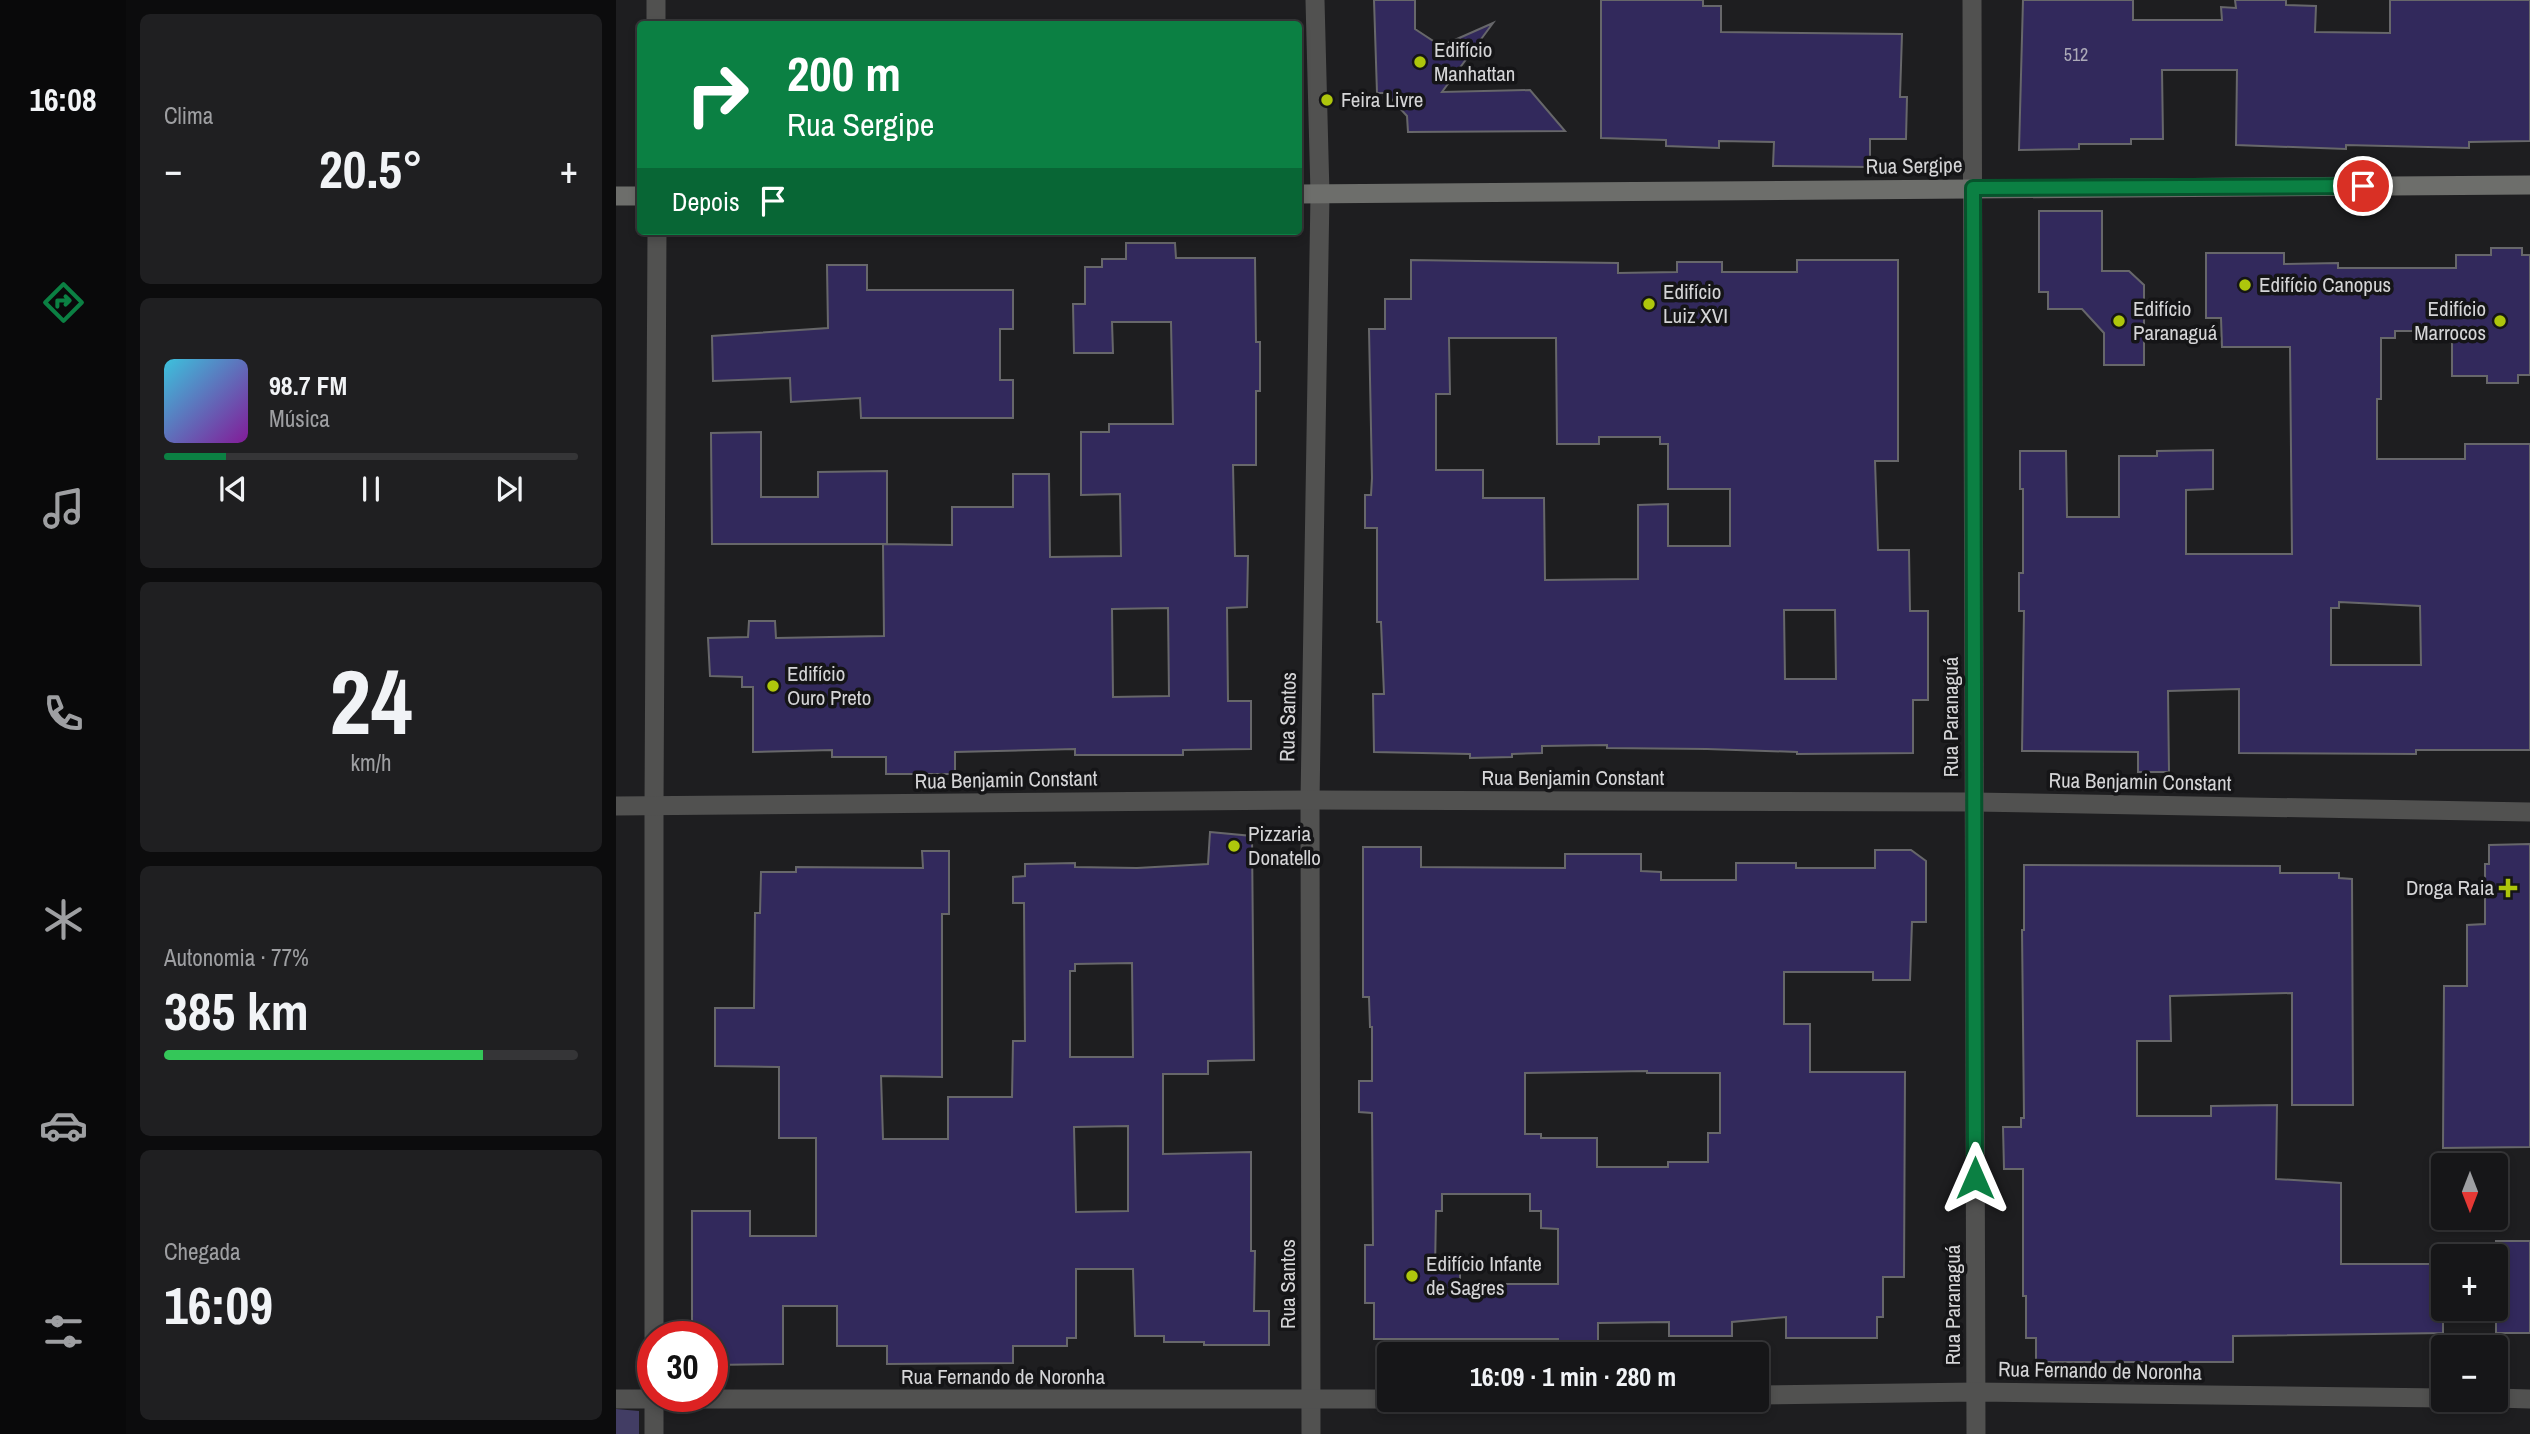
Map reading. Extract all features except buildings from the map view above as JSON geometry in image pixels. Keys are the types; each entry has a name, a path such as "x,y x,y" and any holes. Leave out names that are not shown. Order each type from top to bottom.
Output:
{"main road":[{"name":"Rua Sergipe","path":"1302,194 2530,185"},
{"path":"616,196 637,196"}],"street":[{"path":"656,0 656,21"},
{"name":"Rua Santos","path":"1311,1434 1310,800 1320,194 1315,0"},
{"name":"Rua Paranaguá","path":"1972,0 1976,1434"},
{"path":"654,1321 657,235"},
{"name":"Rua Benjamin Constant","path":"616,806 1310,800 1974,802 2530,812"},
{"name":"Rua Fernando de Noronha","path":"1769,1395 1976,1392 2431,1398"},
{"name":"Rua Fernando de Noronha","path":"616,1399 637,1398"},
{"name":"Rua Fernando de Noronha","path":"728,1398 1377,1399"},
{"path":"2508,1398 2530,1399"},
{"path":"654,1412 654,1434"}],"shaded area":[{"path":"616,1409 639,1412 639,1434 616,1434"}],"place":[{"name":"Edifício Manhattan","path":"1420,62"},
{"name":"Feira Livre","path":"1327,100"},
{"name":"Edifício Canopus","path":"2245,285"},
{"name":"Edifício Luiz XVI","path":"1649,304"},
{"name":"Edifício Paranaguá","path":"2119,321"},
{"name":"Edifício Marrocos","path":"2500,321"},
{"name":"Edifício Ouro Preto","path":"773,686"},
{"name":"Pizzaria Donatello","path":"1234,846"},
{"name":"Droga Raia","path":"2508,888"},
{"name":"Edifício Infante de Sagres","path":"1412,1276"}],"route":[{"path":"1975,1178 1973,188 2363,186"}]}
